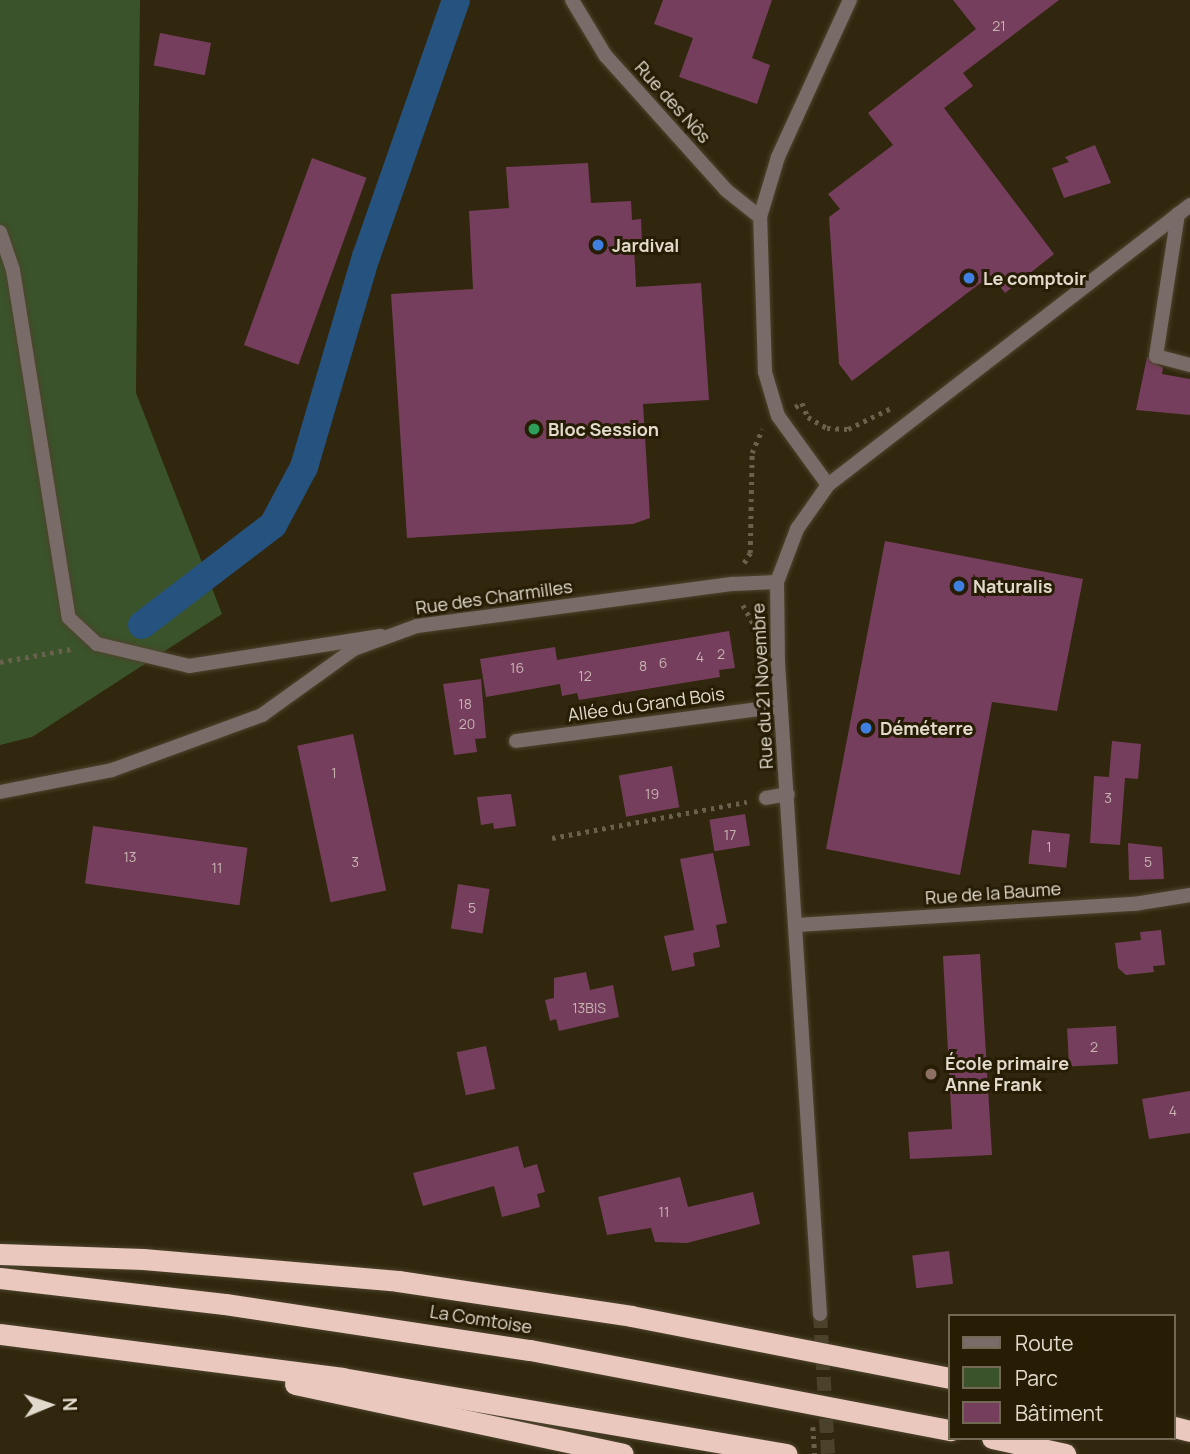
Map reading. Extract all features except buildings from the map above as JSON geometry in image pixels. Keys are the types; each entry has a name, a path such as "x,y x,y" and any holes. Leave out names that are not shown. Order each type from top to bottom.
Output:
{"highway":[{"path":"0,1254 156,1260 398,1281 631,1316 948,1378"},
{"name":"La Comtoise","path":"0,1278 225,1304 517,1348 948,1430"},
{"path":"0,1334 125,1348 505,1403 787,1454"},
{"path":"125,1348 623,1454"},
{"path":"1001,1440 1065,1454"}],"street":[{"name":"Rue des Nôs","path":"572,0 605,55 726,190 760,217"},
{"path":"828,485 778,416 765,372 760,217 778,157 850,0"},
{"name":"Rue du 21 Novembre","path":"820,1314 781,706 777,582 797,529 828,485 1190,205"},
{"path":"1178,214 1156,356 1190,365"},
{"path":"0,232 13,270 69,618 97,644 189,666 398,633"},
{"name":"Rue des Charmilles","path":"0,792 112,770 261,715 354,649 417,626 733,584 777,582"},
{"name":"Allée du Grand Bois","path":"516,741 781,706"},
{"path":"766,798 788,793"},
{"name":"Rue de la Baume","path":"797,925 1134,904 1190,895"}],"path":[{"path":"733,584 750,552 754,439 778,416 802,403 808,416 827,428 848,429 896,405"},
{"path":"0,662 97,644"},
{"path":"551,838 766,798"}],"green space":[{"path":"0,0 140,0 136,393 222,614 32,737 0,745"}],"waterway":[{"path":"142,625 273,525 304,467 366,257 456,0"}],"tunnel":[{"path":"820,1314 828,1454"}],"place":[{"name":"Jardival","path":"598,245"},
{"name":"Le comptoir","path":"969,278"},
{"name":"Bloc Session","path":"534,429"},
{"name":"Naturalis","path":"959,586"},
{"name":"Déméterre","path":"866,728"},
{"name":"École primaire Anne Frank","path":"931,1074"}]}
